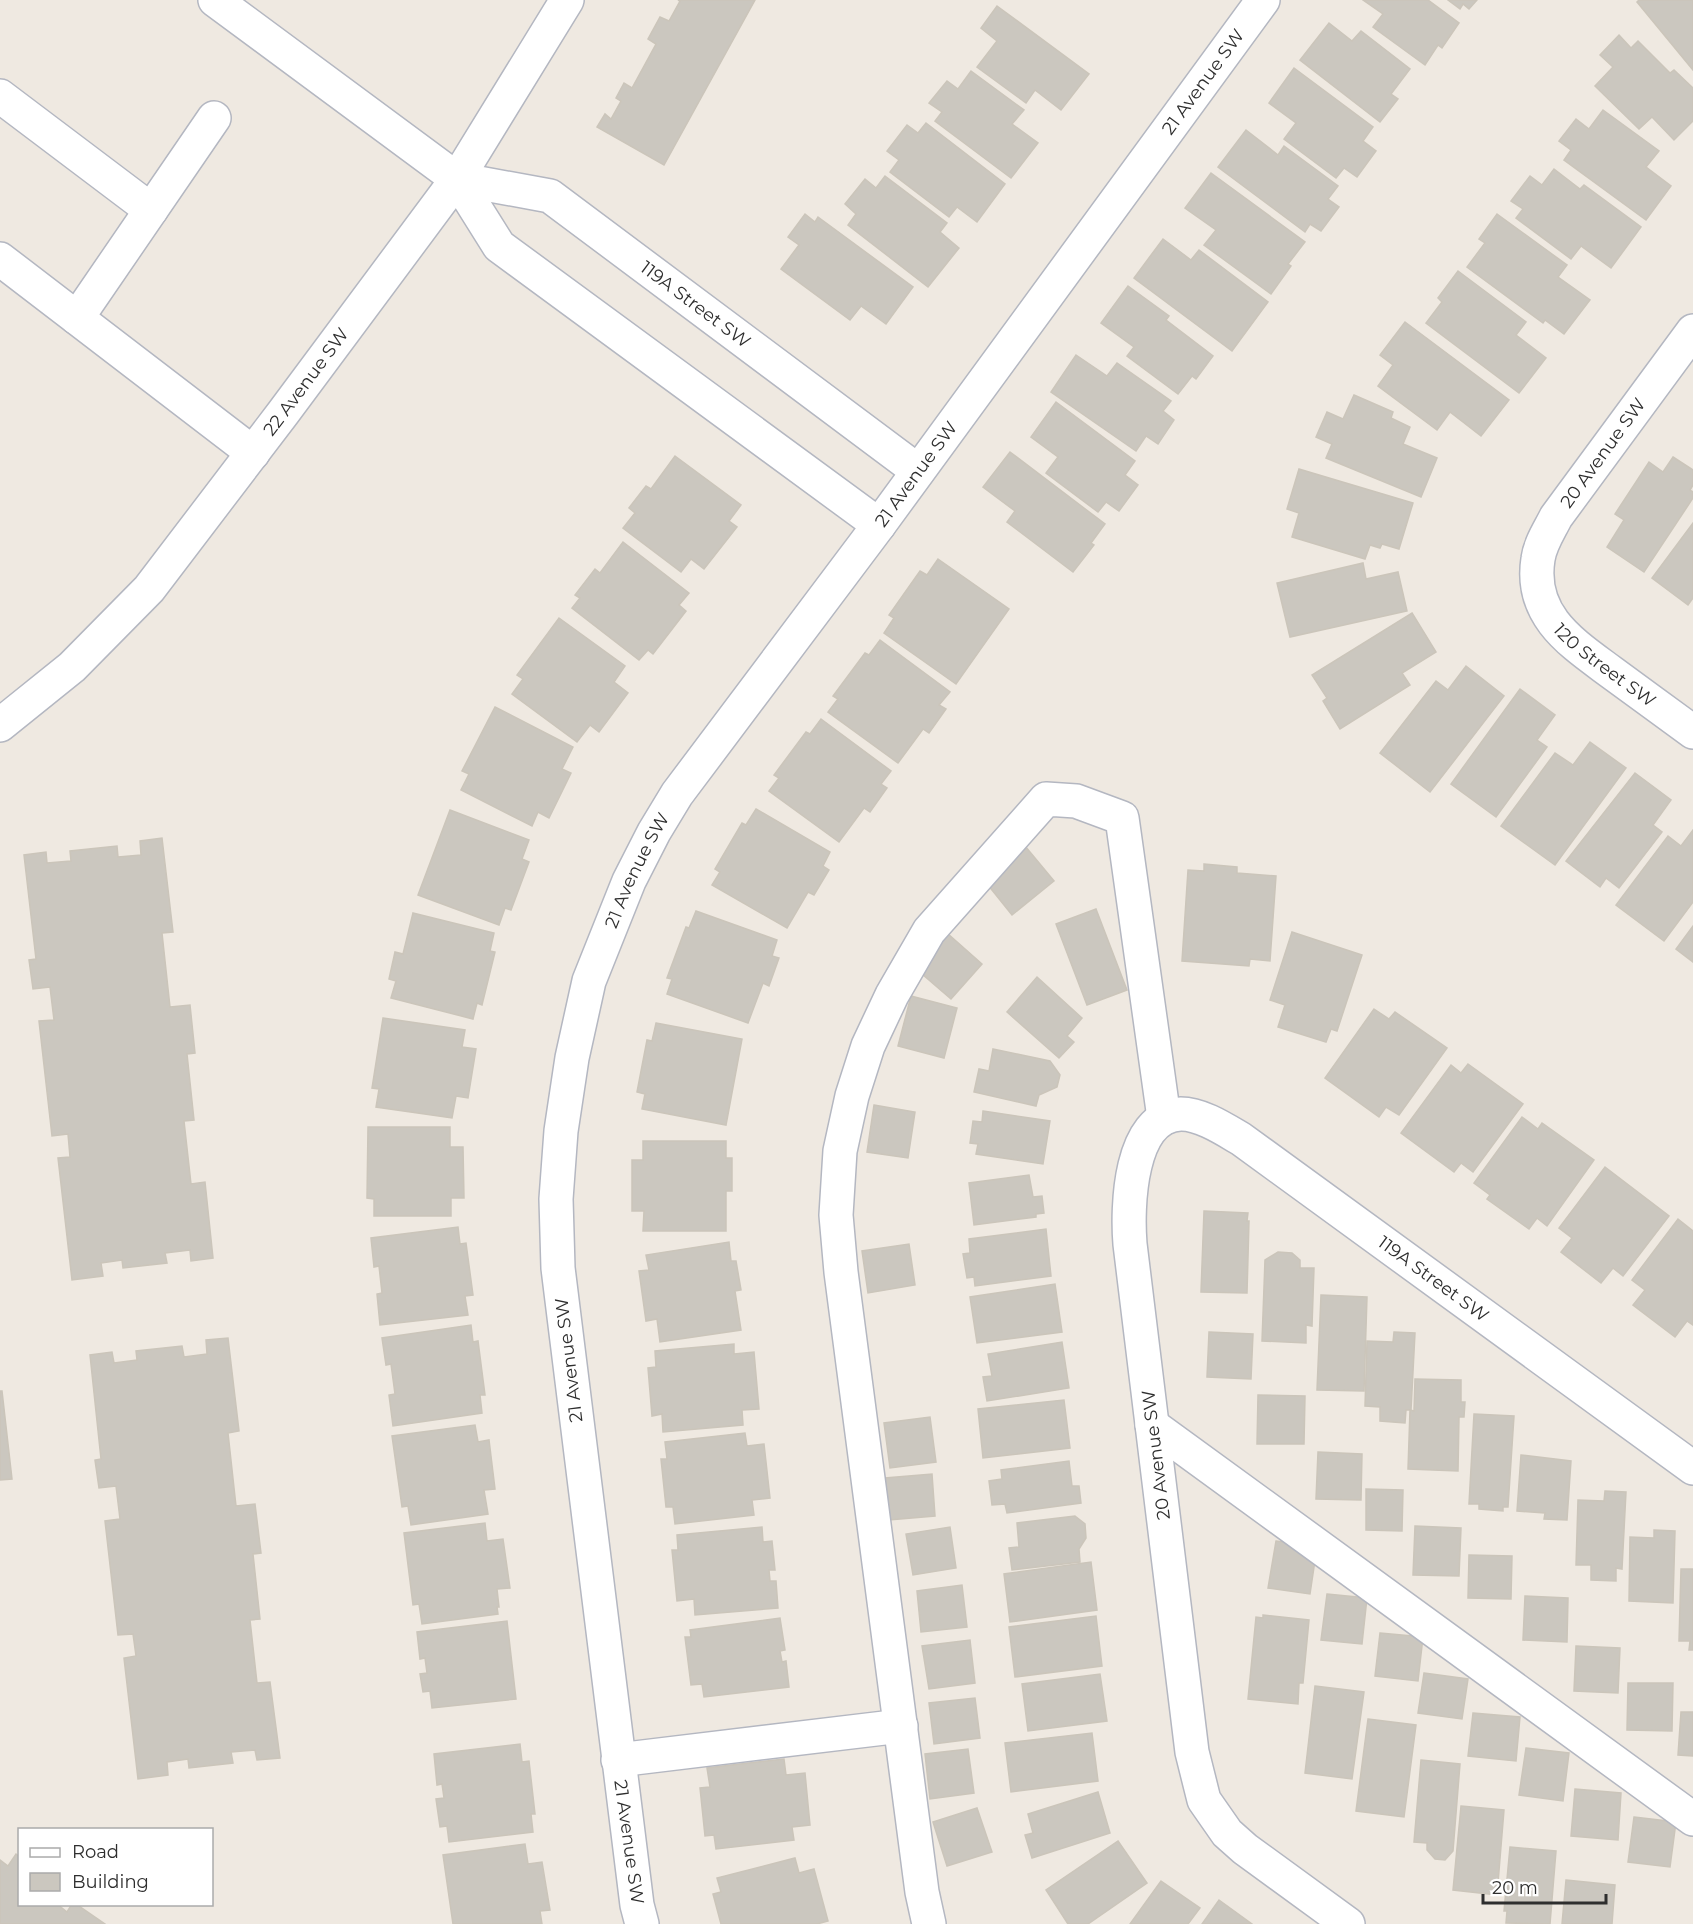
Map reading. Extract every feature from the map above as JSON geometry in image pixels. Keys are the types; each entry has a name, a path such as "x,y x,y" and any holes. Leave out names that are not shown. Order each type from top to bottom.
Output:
{"street":[{"name":"119A Street SW","path":"214,0 457,178 499,246 879,525"},
{"name":"22 Avenue SW","path":"0,724 72,667 149,588 253,453 457,178 567,0"},
{"name":"21 Avenue SW","path":"642,1924 637,1905 618,1760 558,1268 556,1199 561,1131 572,1058 590,981 629,881 654,832 700,761 879,525 1263,0"},
{"path":"0,96 151,210"},
{"path":"77,318 214,118"},
{"name":"119A Street SW","path":"457,178 550,196 918,471"},
{"path":"0,259 253,453"},
{"name":"20 Avenue SW","path":"1537,584 1538,560 1543,542 1556,517 1693,331"},
{"name":"120 Street SW","path":"1537,584 1544,607 1554,626 1574,644 1693,732"},
{"path":"929,1924 922,1892 841,1272 836,1215 840,1151 852,1096 868,1046 892,995 929,931 1046,799 1076,801 1122,818 1164,1118"},
{"name":"119A Street SW","path":"1164,1118 1181,1114 1201,1119 1241,1139 1693,1468"},
{"name":"20 Avenue SW","path":"1164,1118 1151,1128 1143,1141 1135,1166 1128,1218 1192,1752 1204,1800 1227,1833 1245,1849 1348,1924"},
{"path":"1152,1425 1693,1819"},
{"path":"618,1760 901,1726"}],"building":[{"path":"678,0 755,0 664,165 597,127 605,114 611,119 621,101 616,98 624,83 632,88 656,44 648,39 660,17 669,21 680,1"},
{"path":"1363,0 1428,0 1459,23 1442,48 1438,45 1425,65 1373,27 1383,14"},
{"path":"1448,0 1477,0 1469,9 1463,4 1460,9"},
{"path":"1639,0 1693,0 1693,70 1637,2"},
{"path":"997,6 1089,74 1061,110 1035,90 1026,103 977,67 997,41 981,28"},
{"path":"1329,23 1352,41 1361,31 1410,69 1391,94 1398,99 1380,122 1300,60"},
{"path":"1619,35 1631,48 1638,41 1670,73 1674,70 1693,88 1693,121 1674,140 1652,117 1639,129 1595,86 1613,67 1600,55"},
{"path":"1294,68 1373,127 1363,141 1376,151 1357,177 1344,168 1336,178 1284,139 1296,123 1269,103"},
{"path":"971,71 1024,110 1012,124 1038,143 1011,178 935,121 942,112 929,103 947,81 958,89"},
{"path":"1603,110 1659,151 1646,167 1671,186 1646,220 1564,160 1571,150 1559,141 1576,119 1589,129"},
{"path":"926,123 1005,184 977,222 957,207 949,217 890,172 899,160 887,151 907,125 918,133"},
{"path":"1246,130 1278,155 1284,146 1338,186 1328,199 1339,207 1321,231 1310,224 1305,232 1218,167"},
{"path":"1554,169 1580,189 1584,185 1641,227 1611,268 1581,246 1571,259 1516,218 1523,209 1511,201 1530,176 1542,185"},
{"path":"1211,173 1305,242 1288,264 1291,266 1271,294 1204,245 1216,230 1185,208"},
{"path":"885,176 947,223 940,232 959,248 928,287 848,225 856,214 845,204 865,179 876,188"},
{"path":"805,214 815,222 818,217 913,287 886,324 861,306 850,320 781,269 799,245 788,237"},
{"path":"1497,214 1567,265 1558,277 1590,300 1564,334 1545,320 1543,323 1467,267 1485,243 1479,239"},
{"path":"1163,239 1191,260 1199,250 1268,302 1232,351 1134,278"},
{"path":"1458,271 1526,322 1516,335 1546,358 1519,393 1426,323 1442,302 1438,298"},
{"path":"1128,286 1169,316 1166,320 1213,356 1196,379 1192,376 1178,394 1127,356 1134,347 1101,323"},
{"path":"1405,322 1509,400 1481,436 1450,412 1437,430 1378,386 1393,365 1380,355"},
{"path":"1076,355 1107,376 1117,363 1171,401 1163,411 1174,420 1158,444 1146,436 1136,451 1051,392"},
{"path":"1354,395 1393,412 1391,418 1410,427 1403,444 1437,458 1421,497 1326,458 1332,444 1316,437 1327,412 1343,419"},
{"path":"1056,402 1135,461 1125,475 1138,485 1119,511 1106,502 1098,512 1046,473 1058,457 1031,437"},
{"path":"1010,452 1105,524 1091,543 1094,545 1073,572 1007,522 1015,511 983,487"},
{"path":"675,456 741,505 729,521 737,527 704,569 691,559 681,572 623,528 635,513 629,508 646,486 651,489"},
{"path":"1673,457 1693,470 1693,485 1690,490 1693,492 1693,498 1644,572 1607,547 1624,520 1615,514 1649,462 1663,472"},
{"path":"1299,469 1413,503 1399,549 1382,544 1380,548 1370,545 1365,559 1292,537 1299,513 1287,509"},
{"path":"1693,523 1693,598 1688,605 1652,578"},
{"path":"623,542 689,593 679,605 686,611 653,654 648,650 639,660 572,608 580,598 575,595 595,569 600,573"},
{"path":"938,559 1009,609 956,684 884,633 894,618 889,615 920,571 927,575"},
{"path":"1363,563 1366,579 1398,572 1407,611 1290,637 1277,583"},
{"path":"1412,613 1436,652 1402,673 1410,685 1340,729 1323,701 1327,698 1312,675"},
{"path":"559,618 625,666 614,682 628,693 599,732 590,725 577,742 512,694 523,679 517,675"},
{"path":"880,640 950,692 939,705 946,709 929,733 923,729 898,763 828,712 838,699 833,696 865,653 869,655"},
{"path":"1466,666 1504,696 1430,792 1380,753 1436,681 1448,690"},
{"path":"1520,689 1555,715 1537,740 1547,747 1496,817 1451,784"},
{"path":"495,707 573,747 562,769 571,773 549,818 538,812 532,826 461,790 469,774 462,771"},
{"path":"821,719 891,771 881,784 887,788 870,812 864,808 839,842 769,791 779,778 774,775 806,732 810,734"},
{"path":"1590,742 1626,768 1555,865 1501,826 1555,753 1573,765"},
{"path":"1635,773 1671,800 1653,825 1662,832 1619,888 1606,878 1600,887 1566,861"},
{"path":"756,809 830,852 823,866 829,870 814,895 808,892 787,928 712,885 720,872 715,869 742,823 746,825"},
{"path":"450,810 529,840 522,859 529,862 511,910 505,908 499,925 418,895"},
{"path":"1693,830 1693,902 1664,941 1616,905 1668,836 1681,846"},
{"path":"162,838 173,932 162,933 170,1007 190,1005 195,1053 187,1054 194,1120 184,1121 191,1184 205,1182 213,1258 191,1261 190,1250 165,1253 167,1263 123,1268 122,1260 101,1263 103,1276 72,1280 58,1158 70,1157 68,1134 52,1136 39,1021 54,1020 50,987 33,989 29,960 36,959 24,855 46,852 47,863 71,861 70,851 117,846 118,857 141,855 140,841"},
{"path":"1025,846 1054,881 1012,915 984,880"},
{"path":"1204,864 1237,867 1237,873 1276,876 1270,961 1250,959 1249,966 1182,961 1188,870 1204,871"},
{"path":"1096,909 1127,990 1087,1005 1056,924"},
{"path":"696,911 777,940 772,956 779,958 769,986 763,983 748,1023 667,994 672,979 667,978 686,927 689,928"},
{"path":"413,913 494,933 490,951 495,952 482,1005 477,1003 473,1019 391,998 396,981 389,979 395,952 403,954"},
{"path":"1693,926 1693,962 1676,949"},
{"path":"1292,932 1362,955 1337,1031 1331,1029 1326,1042 1278,1027 1285,1005 1270,1000"},
{"path":"947,933 982,964 951,999 915,968"},
{"path":"1037,977 1082,1018 1067,1036 1074,1042 1059,1058 1007,1012"},
{"path":"911,996 957,1008 944,1058 898,1046"},
{"path":"1374,1009 1389,1019 1395,1012 1447,1048 1399,1115 1386,1107 1379,1117 1325,1078"},
{"path":"383,1018 465,1030 462,1047 476,1049 468,1098 456,1096 452,1118 376,1107 379,1089 372,1088"},
{"path":"656,1023 742,1039 726,1125 642,1109 645,1094 637,1092 647,1040 652,1041"},
{"path":"993,1049 1050,1061 1060,1075 1057,1087 1039,1095 1036,1106 974,1092 979,1069 989,1071"},
{"path":"1468,1064 1523,1104 1473,1172 1461,1163 1454,1172 1401,1133 1451,1065 1461,1073"},
{"path":"874,1105 915,1112 908,1158 867,1152"},
{"path":"983,1111 1050,1121 1043,1164 976,1154 978,1144 970,1143 973,1121 982,1122"},
{"path":"1522,1117 1538,1129 1542,1123 1594,1160 1547,1226 1537,1218 1529,1229 1487,1199 1490,1195 1474,1183"},
{"path":"368,1127 450,1127 450,1147 463,1147 464,1198 451,1198 451,1216 374,1216 374,1199 367,1198"},
{"path":"643,1141 726,1141 726,1158 732,1158 732,1191 726,1191 726,1231 643,1231 644,1211 632,1211 632,1160 643,1160"},
{"path":"1605,1167 1669,1216 1623,1276 1613,1268 1601,1283 1561,1252 1572,1238 1559,1228"},
{"path":"1029,1175 1033,1197 1042,1196 1044,1213 1036,1214 1036,1217 974,1225 969,1183"},
{"path":"1204,1211 1248,1213 1247,1293 1201,1292"},
{"path":"1678,1219 1693,1231 1693,1325 1687,1321 1675,1337 1633,1305 1645,1290 1632,1280"},
{"path":"458,1227 460,1244 466,1243 473,1295 465,1296 468,1315 380,1325 377,1294 382,1293 379,1266 374,1267 371,1238"},
{"path":"1046,1229 1051,1276 975,1286 974,1277 967,1278 963,1254 970,1253 969,1239"},
{"path":"729,1242 731,1261 736,1261 741,1290 735,1291 741,1330 660,1342 657,1319 646,1321 639,1271 649,1270 646,1255"},
{"path":"909,1244 915,1285 868,1293 862,1251"},
{"path":"1278,1252 1292,1253 1300,1260 1300,1268 1314,1268 1312,1326 1306,1325 1306,1343 1262,1341 1265,1260"},
{"path":"1055,1284 1062,1332 977,1343 970,1297"},
{"path":"1321,1295 1367,1297 1364,1391 1317,1390"},
{"path":"471,1325 473,1342 478,1341 485,1395 480,1395 482,1413 393,1426 389,1395 395,1394 391,1364 386,1365 382,1338"},
{"path":"1209,1332 1253,1334 1251,1379 1207,1377"},
{"path":"1394,1332 1415,1333 1411,1410 1406,1410 1405,1423 1380,1421 1380,1407 1365,1406 1367,1341 1393,1342"},
{"path":"228,1338 239,1431 228,1433 236,1506 255,1504 261,1553 253,1554 260,1619 250,1620 257,1683 270,1682 280,1758 257,1760 255,1750 231,1752 233,1763 189,1768 188,1759 167,1762 168,1775 138,1779 124,1658 136,1656 133,1634 118,1635 105,1521 120,1519 116,1486 99,1488 95,1460 101,1459 90,1355 112,1352 114,1363 137,1360 136,1351 182,1346 184,1357 207,1354 206,1340"},
{"path":"1062,1342 1069,1388 987,1401 983,1377 992,1376 988,1354"},
{"path":"734,1344 734,1354 754,1352 759,1409 742,1410 743,1425 663,1432 662,1414 652,1416 648,1368 656,1367 655,1351"},
{"path":"1415,1379 1461,1380 1461,1402 1465,1402 1464,1417 1459,1417 1458,1471 1408,1469 1410,1410 1414,1411"},
{"path":"0,1391 2,1391 12,1479 0,1480"},
{"path":"1258,1395 1305,1396 1304,1444 1257,1444"},
{"path":"1064,1400 1070,1448 983,1458 978,1409"},
{"path":"1474,1414 1514,1416 1508,1507 1503,1507 1503,1511 1479,1509 1479,1504 1469,1504"},
{"path":"930,1417 936,1462 890,1468 884,1423"},
{"path":"475,1425 478,1442 489,1440 495,1489 484,1490 488,1514 411,1525 408,1506 402,1507 392,1436"},
{"path":"745,1433 747,1446 764,1444 770,1498 752,1500 754,1515 675,1524 673,1507 666,1507 661,1459 667,1459 665,1442"},
{"path":"1318,1452 1362,1454 1361,1500 1316,1499"},
{"path":"1521,1455 1571,1461 1567,1520 1544,1519 1545,1513 1517,1511"},
{"path":"1069,1461 1072,1486 1079,1486 1081,1503 1007,1513 1005,1504 992,1505 989,1481 1002,1479 1001,1470"},
{"path":"932,1474 935,1516 889,1520 885,1478"},
{"path":"1366,1489 1403,1490 1402,1531 1366,1530"},
{"path":"1605,1491 1626,1492 1622,1569 1616,1568 1616,1581 1591,1580 1591,1565 1576,1565 1578,1500 1604,1501"},
{"path":"1075,1516 1085,1524 1086,1538 1079,1549 1080,1562 1012,1570 1009,1548 1019,1547 1017,1523"},
{"path":"485,1523 487,1541 503,1539 510,1588 497,1589 498,1614 422,1624 419,1604 413,1605 404,1533"},
{"path":"1415,1526 1461,1528 1459,1576 1413,1575"},
{"path":"762,1527 763,1542 772,1541 775,1570 769,1570 770,1581 776,1581 778,1608 695,1615 694,1599 677,1601 672,1550 678,1550 677,1535"},
{"path":"950,1527 956,1568 913,1575 906,1534"},
{"path":"1654,1530 1675,1531 1673,1603 1629,1601 1630,1537 1654,1538"},
{"path":"1276,1541 1317,1547 1310,1594 1268,1588"},
{"path":"1469,1555 1512,1556 1511,1599 1468,1598"},
{"path":"1091,1562 1097,1610 1010,1622 1004,1574"},
{"path":"1681,1569 1693,1569 1693,1650 1689,1650 1690,1641 1679,1641"},
{"path":"962,1585 967,1627 921,1632 917,1591"},
{"path":"1327,1594 1367,1598 1362,1644 1321,1640"},
{"path":"1525,1596 1568,1598 1567,1642 1523,1640"},
{"path":"1263,1615 1309,1620 1303,1683 1299,1683 1298,1704 1248,1699 1256,1617 1263,1618"},
{"path":"1096,1616 1102,1666 1015,1677 1009,1627"},
{"path":"780,1618 785,1650 780,1651 782,1662 786,1661 789,1687 704,1697 702,1684 691,1685 685,1637 691,1637 690,1630"},
{"path":"507,1621 516,1699 432,1708 430,1691 423,1692 420,1674 427,1673 425,1658 420,1659 417,1632"},
{"path":"1380,1633 1423,1637 1418,1681 1375,1676"},
{"path":"970,1640 975,1683 929,1689 922,1646"},
{"path":"1576,1646 1620,1648 1618,1693 1574,1691"},
{"path":"1424,1673 1468,1679 1462,1719 1418,1713"},
{"path":"1100,1674 1107,1721 1028,1731 1022,1684"},
{"path":"1628,1683 1673,1683 1672,1731 1627,1730"},
{"path":"1315,1686 1364,1692 1352,1779 1305,1773"},
{"path":"975,1698 980,1738 934,1744 929,1703"},
{"path":"1681,1712 1693,1712 1693,1756 1678,1755"},
{"path":"1473,1713 1520,1717 1516,1761 1468,1756"},
{"path":"1368,1719 1416,1725 1404,1817 1356,1811"},
{"path":"1092,1733 1098,1781 1011,1792 1005,1743"},
{"path":"520,1744 522,1762 529,1761 535,1814 531,1814 533,1832 449,1842 447,1826 440,1827 436,1799 444,1798 442,1784 437,1785 434,1754"},
{"path":"1526,1748 1569,1753 1563,1801 1519,1795"},
{"path":"968,1749 974,1793 930,1799 925,1754"},
{"path":"784,1759 786,1775 805,1773 810,1825 792,1827 794,1840 716,1849 714,1835 705,1836 700,1788 710,1787 707,1768"},
{"path":"1421,1760 1460,1764 1453,1851 1445,1860 1435,1859 1427,1850 1427,1843 1414,1842"},
{"path":"1575,1789 1621,1793 1618,1840 1571,1836"},
{"path":"1098,1792 1110,1833 1032,1858 1025,1835 1033,1833 1028,1814"},
{"path":"1461,1806 1504,1810 1497,1895 1453,1890"},
{"path":"977,1808 992,1852 947,1866 933,1822"},
{"path":"1634,1817 1676,1822 1670,1867 1628,1862"},
{"path":"1118,1841 1147,1883 1088,1924 1068,1924 1046,1890"},
{"path":"525,1844 528,1864 542,1862 550,1910 540,1911 542,1924 453,1924 443,1855"},
{"path":"1510,1847 1556,1851 1550,1924 1506,1923 1507,1911 1504,1911"},
{"path":"16,1854 18,1856 18,1906 60,1906 67,1912 71,1906 79,1906 105,1924 0,1924 0,1860 8,1866"},
{"path":"795,1858 799,1873 814,1869 828,1921 817,1924 721,1924 713,1894 721,1892 717,1878"},
{"path":"1566,1880 1615,1885 1612,1924 1562,1924"},
{"path":"1161,1881 1200,1908 1188,1924 1130,1924"},
{"path":"1219,1900 1252,1924 1202,1924"}]}
